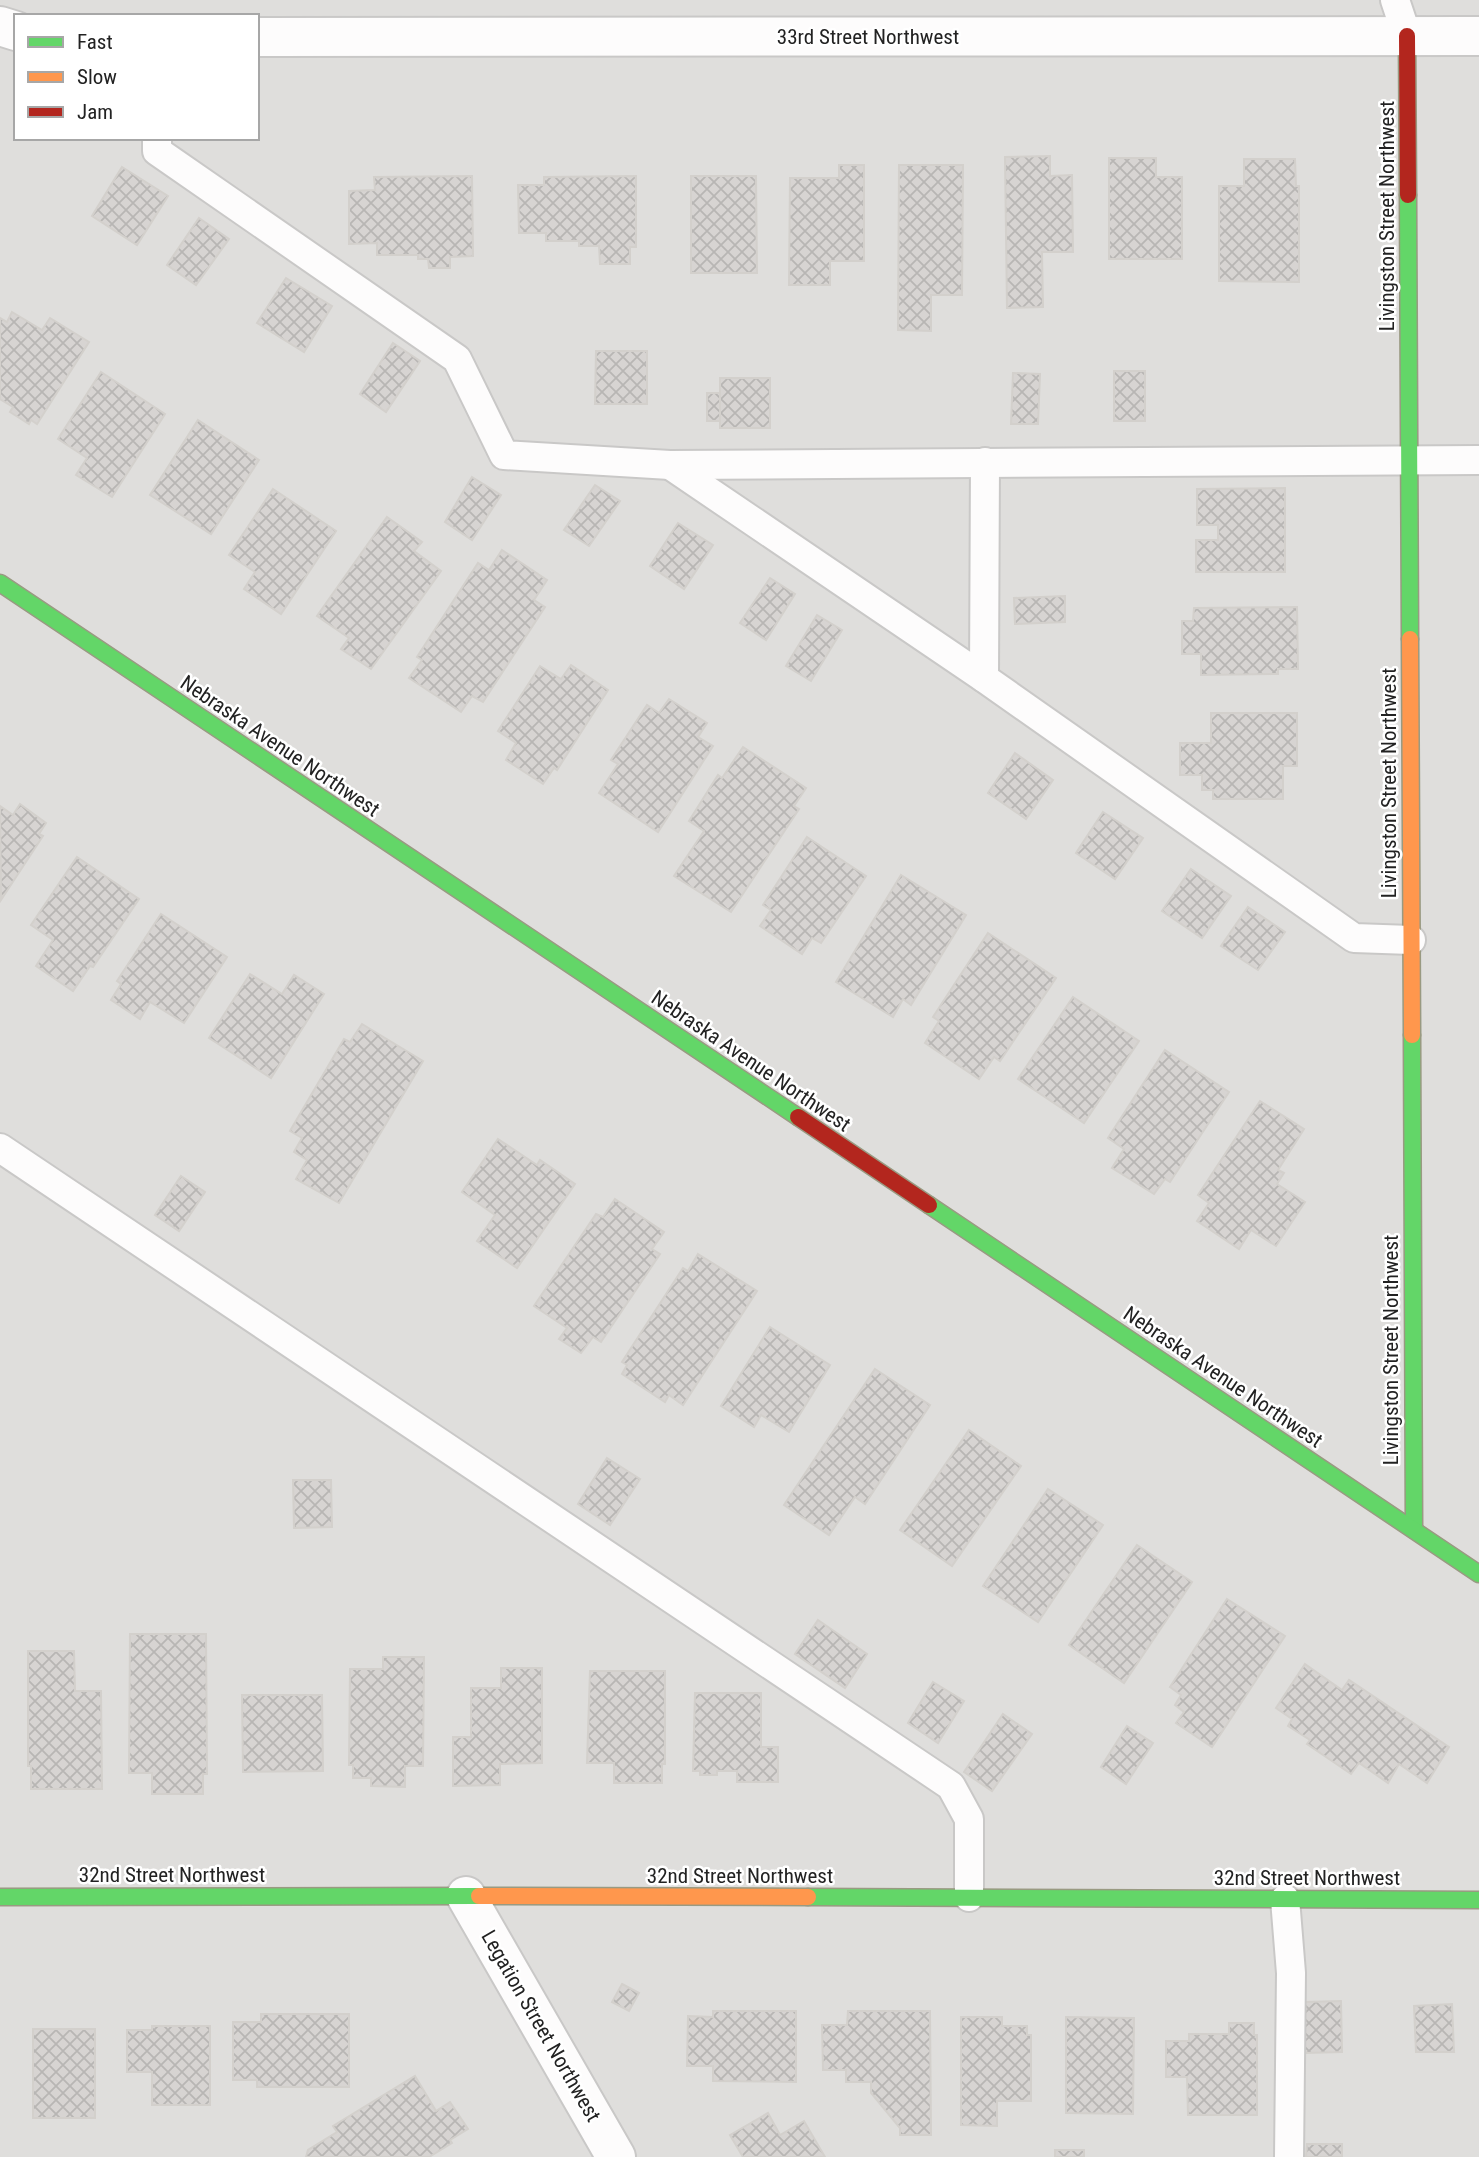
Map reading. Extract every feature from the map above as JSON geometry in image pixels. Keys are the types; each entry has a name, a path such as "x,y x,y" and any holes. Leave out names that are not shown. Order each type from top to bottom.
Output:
{"street":[{"name":"Livingston Street Northwest","path":"1407,36 1414,1530"},
{"name":"33rd Street Northwest","path":"259,37 1479,36"},
{"name":"Nebraska Avenue Northwest","path":"0,583 1479,1574"},
{"name":"Legation Street Northwest","path":"466,1896 616,2157"},
{"name":"32nd Street Northwest","path":"0,1897 1479,1900"}],"lane":[{"path":"1395,0 1407,36"},
{"path":"157,140 157,151 457,359 504,455 670,465 1479,460"},
{"path":"984,678 985,462"},
{"path":"670,465 984,678 1354,937 1411,940"},
{"path":"0,1148 951,1786 969,1819 969,1897"},
{"path":"1286,1899 1291,1973 1289,2157"}],"shaded area":[{"path":"0,0 1479,0 1479,2157 0,2157"}],"building":[{"path":"1050,156 1050,176 1072,175 1073,252 1042,252 1043,307 1007,308 1005,157"},
{"path":"1109,158 1156,158 1156,177 1182,177 1182,259 1109,259"},
{"path":"1244,159 1295,159 1296,186 1299,186 1299,282 1219,281 1219,186 1244,186"},
{"path":"839,165 864,165 864,261 830,261 830,285 789,285 790,178 839,178"},
{"path":"899,165 963,165 962,295 931,295 931,331 898,330"},
{"path":"122,167 168,196 137,245 92,216"},
{"path":"472,176 473,256 450,257 450,268 429,268 428,259 418,259 418,255 377,255 377,243 349,244 349,191 375,190 374,177"},
{"path":"636,176 636,247 630,247 630,264 600,264 599,246 579,246 579,241 546,241 546,233 519,233 518,185 544,185 544,177"},
{"path":"691,176 756,176 757,273 691,273"},
{"path":"199,218 229,239 196,285 167,265"},
{"path":"286,278 332,306 304,352 257,323"},
{"path":"12,312 42,330 50,318 89,342 37,424 31,420 29,424 10,412 13,407 0,399 0,318 7,322"},
{"path":"393,343 420,361 386,412 360,394"},
{"path":"596,351 647,351 647,404 595,404"},
{"path":"1114,371 1145,371 1145,421 1114,421"},
{"path":"101,372 165,414 112,497 76,475 87,458 58,439"},
{"path":"1013,373 1040,374 1038,424 1011,424"},
{"path":"720,378 770,378 770,428 720,428"},
{"path":"707,393 720,393 720,421 707,421"},
{"path":"198,420 259,460 211,534 150,495"},
{"path":"472,477 501,495 472,540 445,522"},
{"path":"595,485 620,501 589,546 564,530"},
{"path":"1285,488 1285,572 1196,572 1196,540 1218,540 1218,525 1197,525 1197,489"},
{"path":"273,489 336,531 281,614 244,589 255,572 229,555"},
{"path":"387,517 422,542 414,551 441,571 371,669 341,649 349,638 317,616"},
{"path":"678,523 713,545 684,589 650,566"},
{"path":"502,550 547,580 534,600 545,607 483,702 472,696 461,712 409,678 422,660 417,657 478,563 489,570"},
{"path":"770,578 795,594 766,640 740,623"},
{"path":"1065,596 1065,622 1015,624 1014,598"},
{"path":"1297,607 1298,669 1278,669 1278,674 1201,675 1201,654 1182,654 1182,621 1193,621 1194,608"},
{"path":"817,615 842,630 811,681 786,666"},
{"path":"571,665 608,690 557,770 554,768 543,784 506,760 516,743 498,731 540,666 561,679"},
{"path":"669,699 707,723 698,737 713,746 658,832 599,793 618,764 611,760 647,705 659,713"},
{"path":"1211,713 1297,713 1297,766 1283,766 1283,799 1213,799 1213,790 1202,790 1202,775 1180,775 1180,743 1211,743"},
{"path":"743,747 806,788 794,806 799,809 731,912 674,876 704,831 689,821 718,775 722,778"},
{"path":"1015,753 1053,780 1026,819 988,793"},
{"path":"20,804 46,823 39,834 43,836 1,900 0,806 13,815"},
{"path":"1103,812 1143,838 1115,879 1076,853"},
{"path":"807,837 866,876 821,943 812,938 802,954 760,926 771,910 763,905"},
{"path":"77,857 139,899 93,967 90,966 73,991 36,966 53,940 31,925"},
{"path":"1191,869 1231,896 1202,938 1162,911"},
{"path":"901,875 966,915 911,1005 903,999 893,1017 836,982"},
{"path":"1248,907 1285,932 1258,970 1221,946"},
{"path":"161,914 227,957 184,1023 150,1002 140,1019 111,1000 121,984 117,981"},
{"path":"988,933 1056,978 1000,1061 994,1057 979,1079 925,1043 939,1021 933,1017"},
{"path":"250,974 282,994 294,975 324,994 271,1078 209,1038"},
{"path":"1073,997 1139,1041 1084,1123 1018,1079"},
{"path":"362,1024 423,1061 339,1203 296,1179 307,1160 294,1152 302,1138 290,1131 344,1039 350,1042"},
{"path":"1165,1050 1229,1092 1170,1182 1165,1179 1154,1194 1112,1168 1124,1149 1108,1138"},
{"path":"1260,1101 1304,1129 1278,1170 1284,1173 1277,1184 1305,1202 1276,1246 1251,1230 1239,1249 1197,1221 1209,1203 1198,1195"},
{"path":"498,1139 537,1165 540,1160 575,1184 517,1268 477,1241 495,1215 462,1192"},
{"path":"181,1176 205,1192 179,1231 155,1215"},
{"path":"615,1199 664,1232 652,1249 660,1254 601,1342 593,1337 581,1353 559,1339 567,1328 534,1306 596,1214 603,1217"},
{"path":"698,1254 757,1291 683,1405 669,1395 665,1402 622,1374 627,1365 622,1362 683,1268 688,1271"},
{"path":"770,1327 830,1365 789,1432 761,1415 754,1427 721,1406"},
{"path":"875,1369 930,1405 865,1504 855,1497 829,1535 784,1505"},
{"path":"969,1430 1021,1466 952,1566 900,1530"},
{"path":"607,1458 640,1479 610,1525 578,1504"},
{"path":"293,1480 331,1480 332,1527 294,1528"},
{"path":"1048,1489 1103,1525 1038,1622 983,1586"},
{"path":"1137,1545 1192,1582 1124,1683 1069,1645"},
{"path":"1227,1599 1285,1636 1212,1747 1176,1723 1184,1712 1175,1705 1181,1695 1170,1687"},
{"path":"818,1620 867,1654 845,1688 795,1654"},
{"path":"130,1634 206,1634 207,1774 203,1774 203,1794 152,1794 152,1773 129,1773"},
{"path":"28,1651 74,1651 75,1691 101,1691 102,1789 31,1789 31,1766 28,1766"},
{"path":"383,1657 424,1657 423,1766 405,1766 405,1787 371,1786 371,1778 353,1778 353,1765 349,1765 350,1669 383,1669"},
{"path":"1305,1664 1342,1690 1349,1680 1449,1747 1427,1783 1399,1764 1388,1783 1359,1763 1351,1774 1307,1744 1310,1740 1288,1726 1292,1719 1276,1708"},
{"path":"501,1668 542,1668 542,1763 500,1764 500,1785 453,1786 453,1737 471,1737 471,1688 501,1688"},
{"path":"590,1671 665,1671 665,1764 662,1764 662,1783 614,1783 614,1763 587,1763"},
{"path":"933,1682 964,1701 938,1743 908,1723"},
{"path":"695,1693 761,1693 761,1747 778,1747 778,1782 737,1782 737,1771 717,1771 717,1775 700,1775 700,1771 693,1771"},
{"path":"242,1695 322,1695 323,1771 243,1772"},
{"path":"1003,1714 1032,1734 992,1791 964,1772"},
{"path":"1127,1726 1153,1743 1126,1784 1101,1767"},
{"path":"622,1984 639,1993 629,2011 612,2002"},
{"path":"1341,2001 1342,2052 1305,2053 1304,2002"},
{"path":"1452,2004 1454,2052 1416,2052 1414,2006"},
{"path":"713,2011 796,2011 796,2082 713,2081 713,2066 687,2066 688,2016 713,2017"},
{"path":"848,2011 930,2011 931,2135 900,2135 900,2128 871,2093 871,2082 846,2082 846,2070 823,2070 822,2025 847,2025"},
{"path":"261,2014 349,2014 349,2087 257,2087 257,2080 233,2080 233,2022 261,2022"},
{"path":"961,2017 1002,2017 1002,2026 1027,2026 1027,2035 1031,2035 1031,2101 997,2101 997,2126 961,2125"},
{"path":"1066,2017 1134,2018 1133,2114 1066,2113"},
{"path":"1229,2023 1254,2023 1254,2035 1257,2035 1257,2115 1188,2115 1187,2077 1166,2077 1166,2041 1189,2041 1189,2034 1229,2034"},
{"path":"152,2026 210,2026 210,2105 152,2105 152,2072 127,2072 127,2030 152,2030"},
{"path":"33,2029 95,2029 95,2118 33,2118"},
{"path":"415,2076 436,2111 450,2102 468,2129 450,2140 452,2143 429,2157 306,2157 308,2150 337,2132 333,2126"},
{"path":"768,2113 780,2135 804,2121 825,2157 743,2157 730,2135"},
{"path":"1307,2144 1342,2144 1342,2157 1306,2157"},
{"path":"1055,2150 1084,2150 1084,2157 1055,2157"}],"traffic: fast":[{"path":"1408,195 1410,639"},
{"path":"0,583 798,1117"},
{"path":"1412,1035 1414,1530"},
{"path":"929,1205 1479,1574"},
{"path":"0,1897 479,1896"},
{"path":"808,1897 1479,1900"}],"traffic: slow":[{"path":"1410,639 1412,1035"},
{"path":"479,1896 808,1897"}],"traffic: jam":[{"path":"1407,36 1408,195"},
{"path":"798,1117 929,1205"}]}
